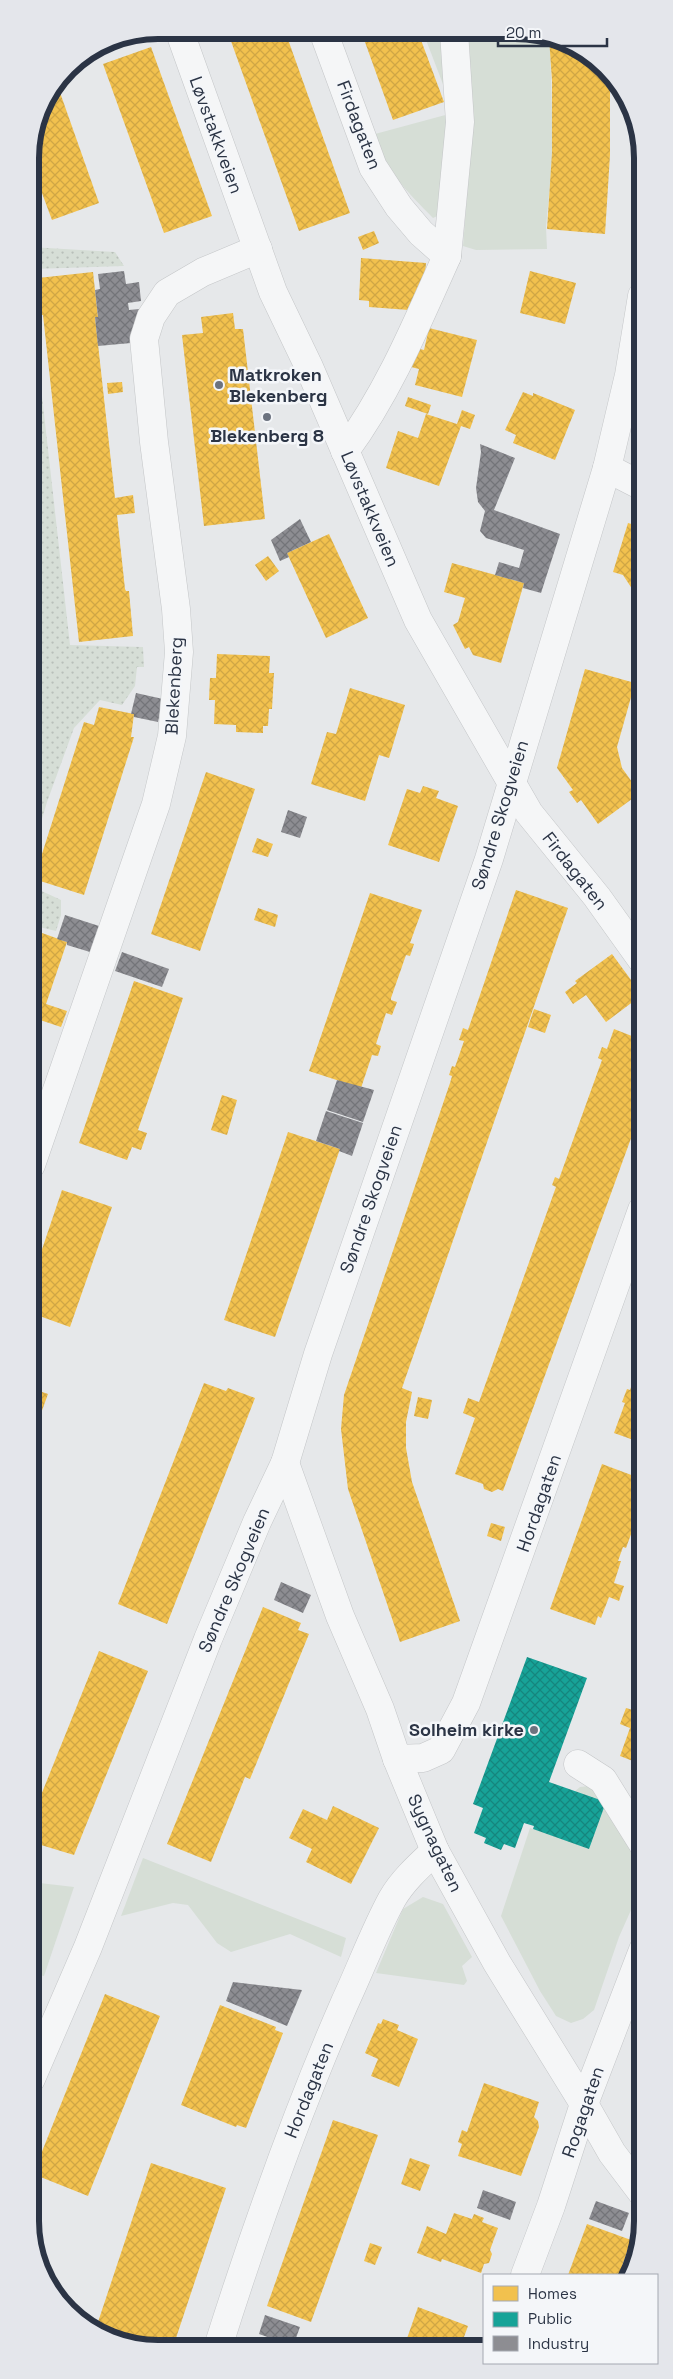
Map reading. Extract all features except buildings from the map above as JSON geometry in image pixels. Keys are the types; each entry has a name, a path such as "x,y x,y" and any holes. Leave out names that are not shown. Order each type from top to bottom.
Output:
{"street":[{"name":"Løvstakkveien","path":"182,39 273,292 345,451 418,620 489,746 511,780"},
{"name":"Firdagaten","path":"326,39 373,167 399,207 421,233 447,256"},
{"path":"345,451 358,433 404,354 447,256 460,122 454,39"},
{"name":"Blekenberg","path":"39,1142 156,804 172,736 179,652 177,618 154,442 144,339 151,318 167,293 203,272 258,250"},
{"name":"Søndre Skogveien","path":"39,2060 88,1947 208,1639 257,1522 285,1463 318,1354 489,859 511,780 607,468 629,375 634,345"},
{"path":"607,468 634,482"},
{"name":"Firdagaten","path":"511,780 529,812 597,897 634,949"},
{"name":"Hordagaten","path":"397,1759 423,1758 441,1750 466,1703 634,1232"},
{"name":"Sygnagaten","path":"285,1463 340,1616 380,1709 397,1759 435,1851 497,1963 612,2153 634,2182"},
{"path":"578,1764 603,1780 634,1830"},
{"name":"Hordagaten","path":"220,2340 250,2246 328,2041 393,1898 412,1872 435,1851"},
{"name":"Rogagaten","path":"526,2274 584,2104 634,1973"}],"shaded area":[{"path":"426,39 445,39 449,100"},
{"path":"464,39 515,39 550,44 553,152 546,227 547,249 476,250 463,246 470,156"},
{"path":"449,114 446,212 433,218 391,170 375,134"},
{"path":"39,248 115,252 124,266 39,269"},
{"path":"39,369 70,645 143,647 144,667 137,667 135,686 122,705 100,700 74,728 39,829"},
{"path":"634,421 634,445 632,436"},
{"path":"39,890 61,900 61,915 56,931 39,927"},
{"path":"589,1786 599,1789 634,1843 634,1903 619,1937 594,2010 583,2019 571,2023 556,2016 540,1991 501,1916 530,1828 589,1848 574,1792 580,1787"},
{"path":"143,1858 346,1938 341,1957 290,1934 231,1952 217,1943 188,1905 173,1903 121,1916"},
{"path":"39,1883 74,1887 44,1976 39,1975"},
{"path":"423,1897 443,1904 472,1957 462,1966 467,1981 464,1985 376,1973 403,1909"}],"place":[{"name":"Matkroken Blekenberg","path":"219,385"},
{"name":"Blekenberg 8","path":"267,417"},
{"name":"Solheim kirke","path":"534,1730"}]}
